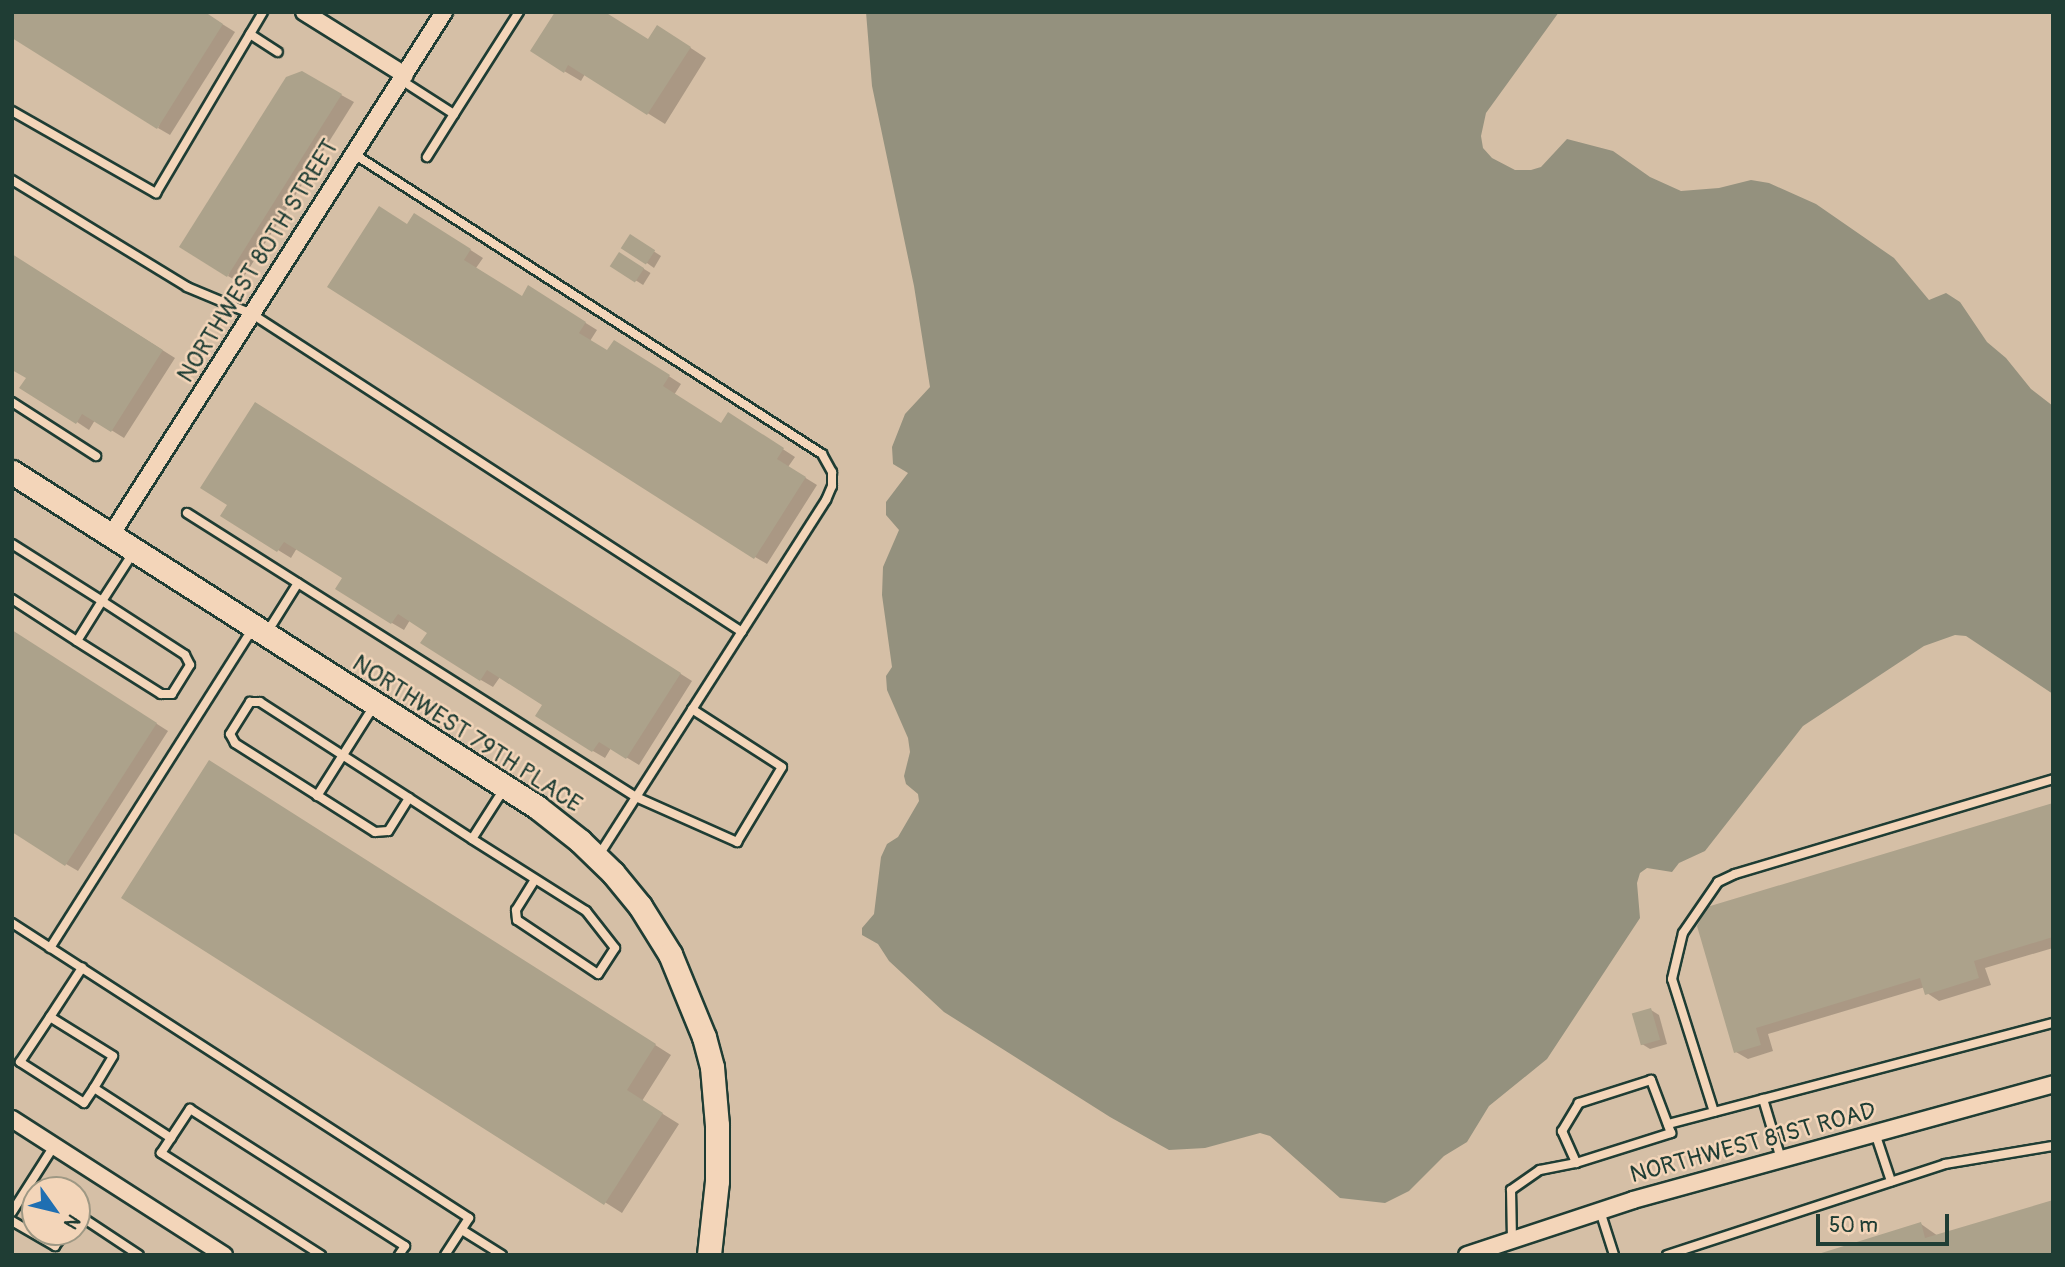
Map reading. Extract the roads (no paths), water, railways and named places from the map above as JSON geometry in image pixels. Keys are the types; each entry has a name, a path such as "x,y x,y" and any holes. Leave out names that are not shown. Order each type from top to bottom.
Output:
{"main road":[{"name":"NORTHWEST 79TH PLACE","path":"12,472 506,786 562,825 598,857 656,929 683,979 704,1037 712,1067 718,1125 717,1181 709,1255"}],"street":[{"path":"304,12 403,77"},
{"name":"NORTHWEST 80TH STREET","path":"111,535 444,12"},
{"name":"NORTHWEST 81ST ROAD","path":"1468,1255 1600,1211 2053,1084"},
{"path":"12,1119 224,1255"}],"lane":[{"path":"12,111 156,194 263,12"},
{"path":"427,157 519,12"},
{"path":"250,34 278,52"},
{"path":"403,77 454,114"},
{"path":"354,155 822,454 832,472 832,486 826,500 598,857"},
{"path":"12,180 187,287 252,314 741,632"},
{"path":"12,402 96,456"},
{"path":"187,513 636,797 737,842 782,767 692,709"},
{"path":"12,544 185,655 190,665 172,694 161,694 12,599"},
{"path":"77,641 135,550"},
{"path":"50,948 260,630 298,583"},
{"path":"410,798 388,831 375,832 235,743 230,734 250,702 260,702 410,798 472,839 586,911 615,948 598,974 517,920 516,910 535,879"},
{"path":"317,796 375,704"},
{"path":"1714,1111 1672,979 1683,933 1718,882 1735,874 2053,779"},
{"path":"472,839 506,786"},
{"path":"12,923 469,1219 446,1255"},
{"path":"50,1017 113,1056 84,1103 20,1062 82,968"},
{"path":"1668,1124 2053,1023"},
{"path":"1512,1240 1511,1190 1540,1170 1576,1163 1671,1133 1651,1080 1579,1103 1562,1131 1576,1163"},
{"path":"94,1088 171,1138"},
{"path":"1763,1099 1781,1159"},
{"path":"321,1255 161,1153 190,1109 405,1246 399,1255"},
{"path":"1875,1133 1891,1181"},
{"path":"12,1212 54,1146"},
{"path":"1667,1255 1945,1164 2053,1146"},
{"path":"1600,1211 1614,1255"},
{"path":"91,1223 139,1255"},
{"path":"462,1230 502,1255"}]}
